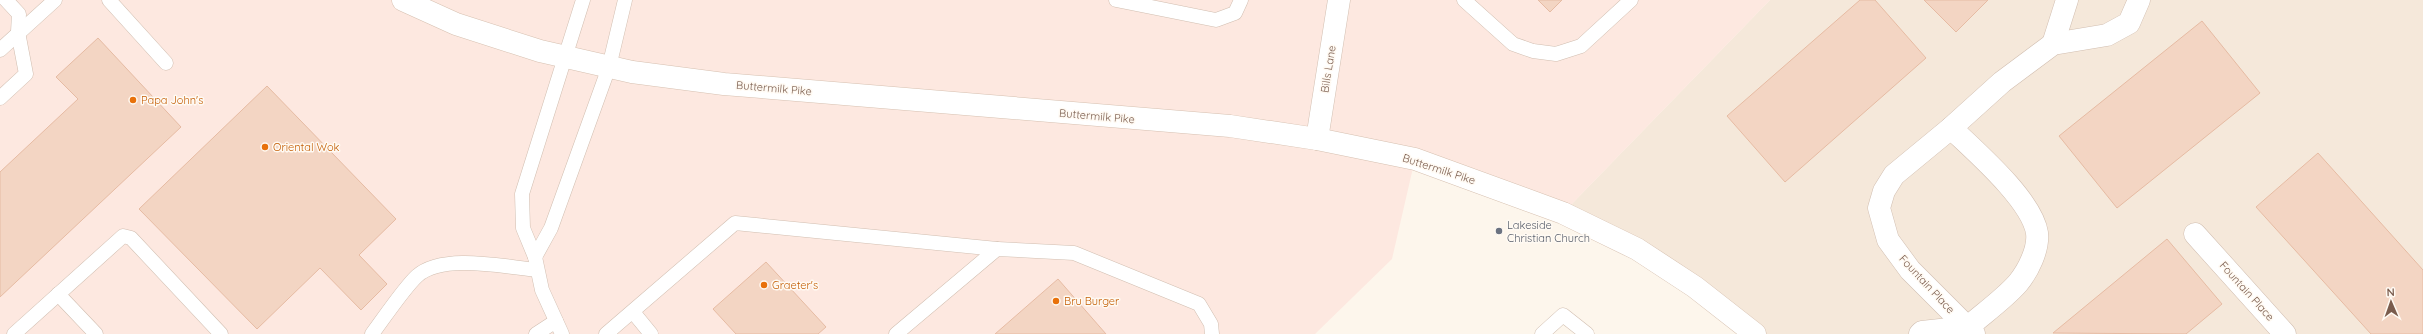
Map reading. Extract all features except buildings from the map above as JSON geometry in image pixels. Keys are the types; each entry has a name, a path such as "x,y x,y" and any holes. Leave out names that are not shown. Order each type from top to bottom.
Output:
{"main road":[{"name":"Buttermilk Pike","path":"403,0 456,24 564,57 609,67 724,84 1230,126 1317,138 1415,159 1563,214 1637,249 1696,287 1755,334"},
{"name":"Bills Lane","path":"1317,138 1339,0"},
{"path":"2054,44 2067,0"},
{"name":"Fountain Place","path":"1969,332 1910,270 1888,240 1879,208 1884,190 1894,175 1951,128 2002,82 2054,44 2106,35 2129,23 2139,0"},
{"path":"1951,128 2004,180 2023,204 2037,232 2036,251 2018,282 1969,332"},
{"name":"Fountain Place","path":"2195,234 2282,333"},
{"name":"Fountain Place","path":"1920,334 1922,332 1969,332"}],"lane":[{"path":"0,98 26,74 18,32 19,14 6,0"},
{"path":"0,50 18,32 55,0"},
{"path":"110,0 166,63"},
{"path":"562,334 542,290 536,263 523,228 522,194 583,0"},
{"path":"536,263 551,228 609,67 625,0"},
{"path":"1116,0 1216,20 1235,13 1241,0"},
{"path":"1464,0 1513,44 1533,51 1556,54 1581,46 1631,0"},
{"path":"606,334 734,223 997,249 1074,253 1199,304 1211,324 1212,334"},
{"path":"14,334 123,236 131,238 221,334"},
{"path":"896,334 997,249"},
{"path":"372,334 418,275 439,264 536,263"},
{"path":"58,294 96,334"},
{"path":"633,312 651,334"},
{"path":"1542,334 1563,315 1587,334"},
{"path":"536,334 556,321"}],"shaded area":[{"path":"0,0 1770,0 1563,213 1415,159 1392,259 1315,334 0,334"},
{"path":"1770,0 2423,0 2423,334 1755,334 1563,213"}],"place":[{"name":"Papa John's","path":"133,100"},
{"name":"Oriental Wok","path":"265,147"},
{"name":"Lakeside Christian Church","path":"1499,231"},
{"name":"Graeter's","path":"764,285"},
{"name":"Bru Burger","path":"1056,301"}]}
